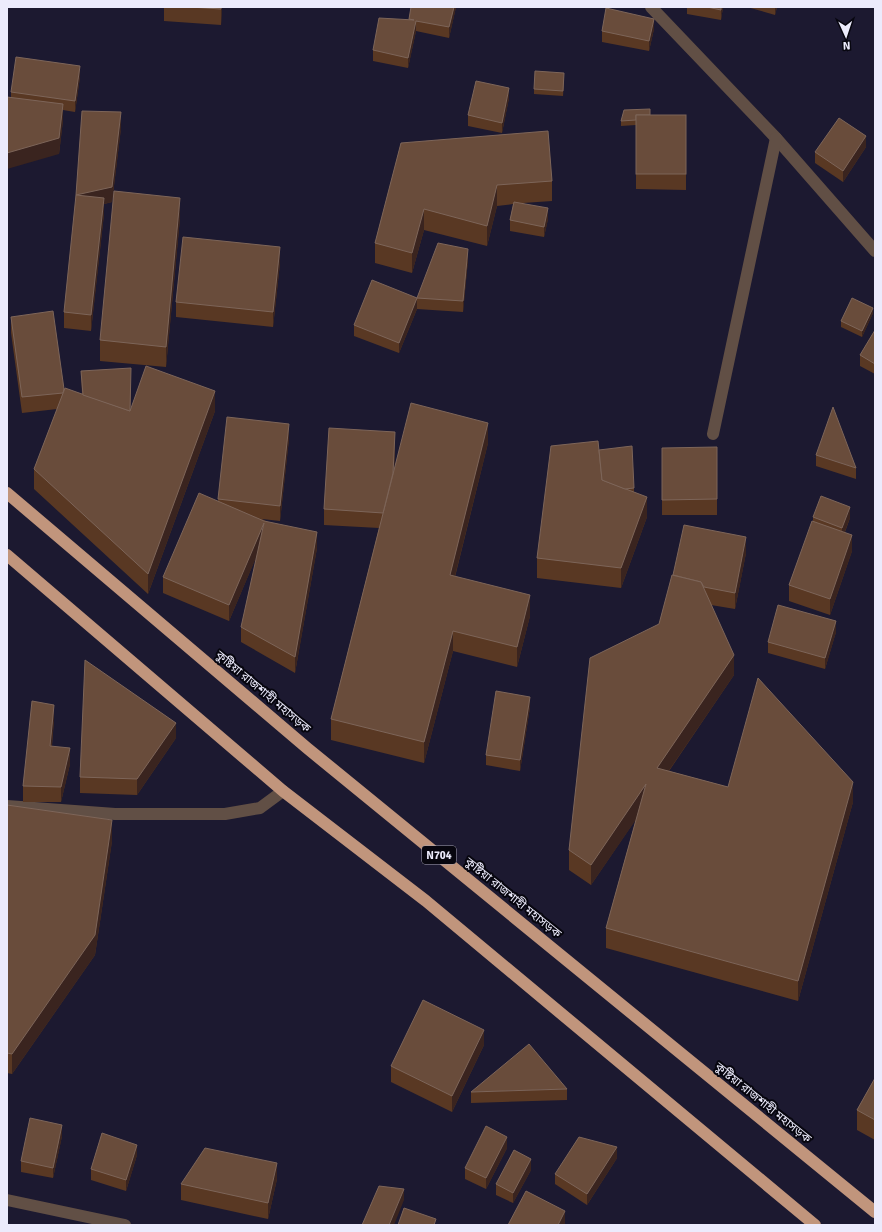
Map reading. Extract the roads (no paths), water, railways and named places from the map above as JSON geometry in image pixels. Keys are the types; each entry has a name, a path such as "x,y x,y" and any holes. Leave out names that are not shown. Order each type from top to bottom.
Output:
{"highway":[{"name":"কুষ্টিয়া রাজশাহী মহাসড়ক","path":"7,493 307,748 875,1212"},
{"path":"7,555 283,791 426,901 815,1225"}],"street":[{"path":"651,7 776,138 875,251"},
{"path":"713,434 776,138"},
{"path":"7,806 116,814 224,814 260,808 283,791"},
{"path":"7,1200 125,1225"}]}
